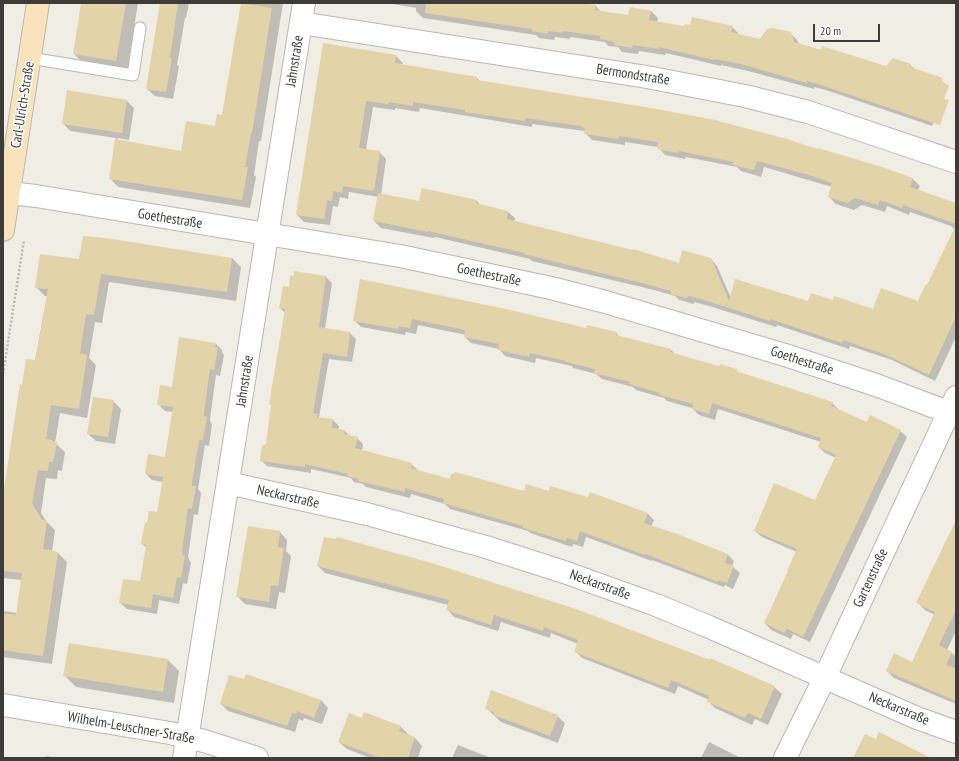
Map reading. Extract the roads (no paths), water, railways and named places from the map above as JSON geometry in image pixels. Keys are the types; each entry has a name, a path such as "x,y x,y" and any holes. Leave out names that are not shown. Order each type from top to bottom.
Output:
{"main road":[{"name":"Carl-Ulrich-Straße","path":"3,230 38,3"}],"street":[{"name":"Bermondstraße","path":"303,13 647,76 745,96 808,112 956,162"},
{"name":"Jahnstraße","path":"186,748 303,13"},
{"name":"Goethestraße","path":"9,193 408,257 551,288 694,327 876,385 954,408"},
{"name":"Gartenstraße","path":"785,758 954,408"},
{"name":"Neckarstraße","path":"228,483 374,516 486,547 564,572 656,605 917,718 956,732"},
{"name":"Wilhelm-Leuschner-Straße","path":"3,705 148,729 186,748 257,758"}],"lane":[{"path":"30,58 133,75 140,28"}]}
